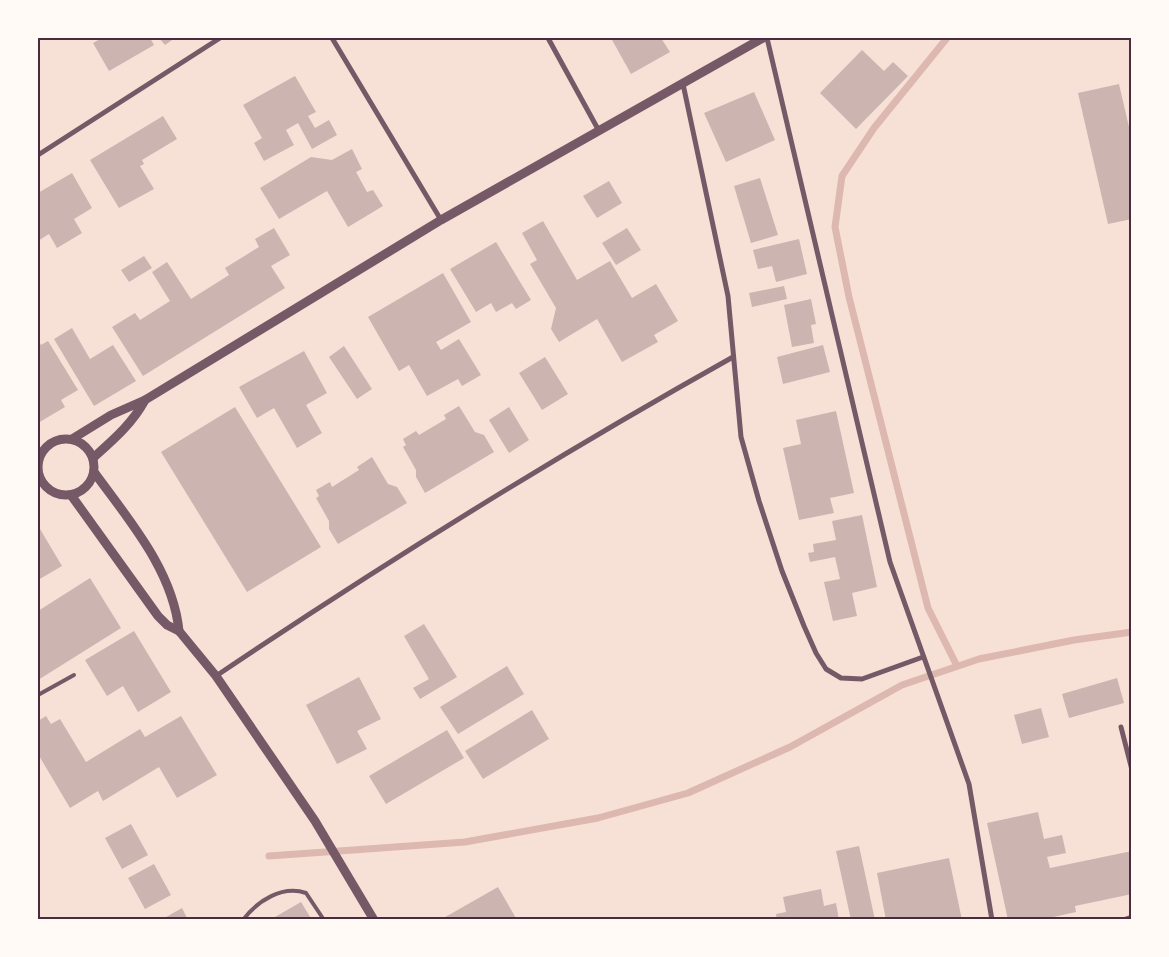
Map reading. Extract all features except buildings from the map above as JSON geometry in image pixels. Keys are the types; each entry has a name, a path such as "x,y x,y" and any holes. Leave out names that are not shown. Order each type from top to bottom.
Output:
{"street":[{"path":"38,156 220,38"},
{"path":"332,38 441,220"},
{"path":"548,38 599,131"},
{"path":"72,439 88,449 93,458 94,472 88,486 80,492 71,495 61,495 41,487 38,461 45,448 53,442 72,439 111,415 146,400 441,220 763,38"},
{"path":"767,38 890,562 969,784 992,920"},
{"path":"683,84 728,296 741,437 759,501 782,571 816,654 826,669 841,678 862,679 923,657"},
{"path":"216,676 346,589 603,430 733,357"},
{"path":"93,458 123,431 137,415 146,400"},
{"path":"94,472 137,532 159,568 172,599 179,630 216,676 315,821 374,920"},
{"path":"71,495 158,616 167,625 179,630"},
{"path":"1121,727 1132,770"},
{"path":"1123,920 1132,917"}],"lane":[{"path":"38,695 74,675"},
{"path":"243,920 250,910 275,894 288,890 306,893 324,920"}],"waterway":[{"path":"947,38 874,128 842,176 835,227 849,297 928,608 957,666"},
{"path":"269,856 465,842 598,818 688,793 790,747 902,685 979,659 1074,640 1132,632"}]}
